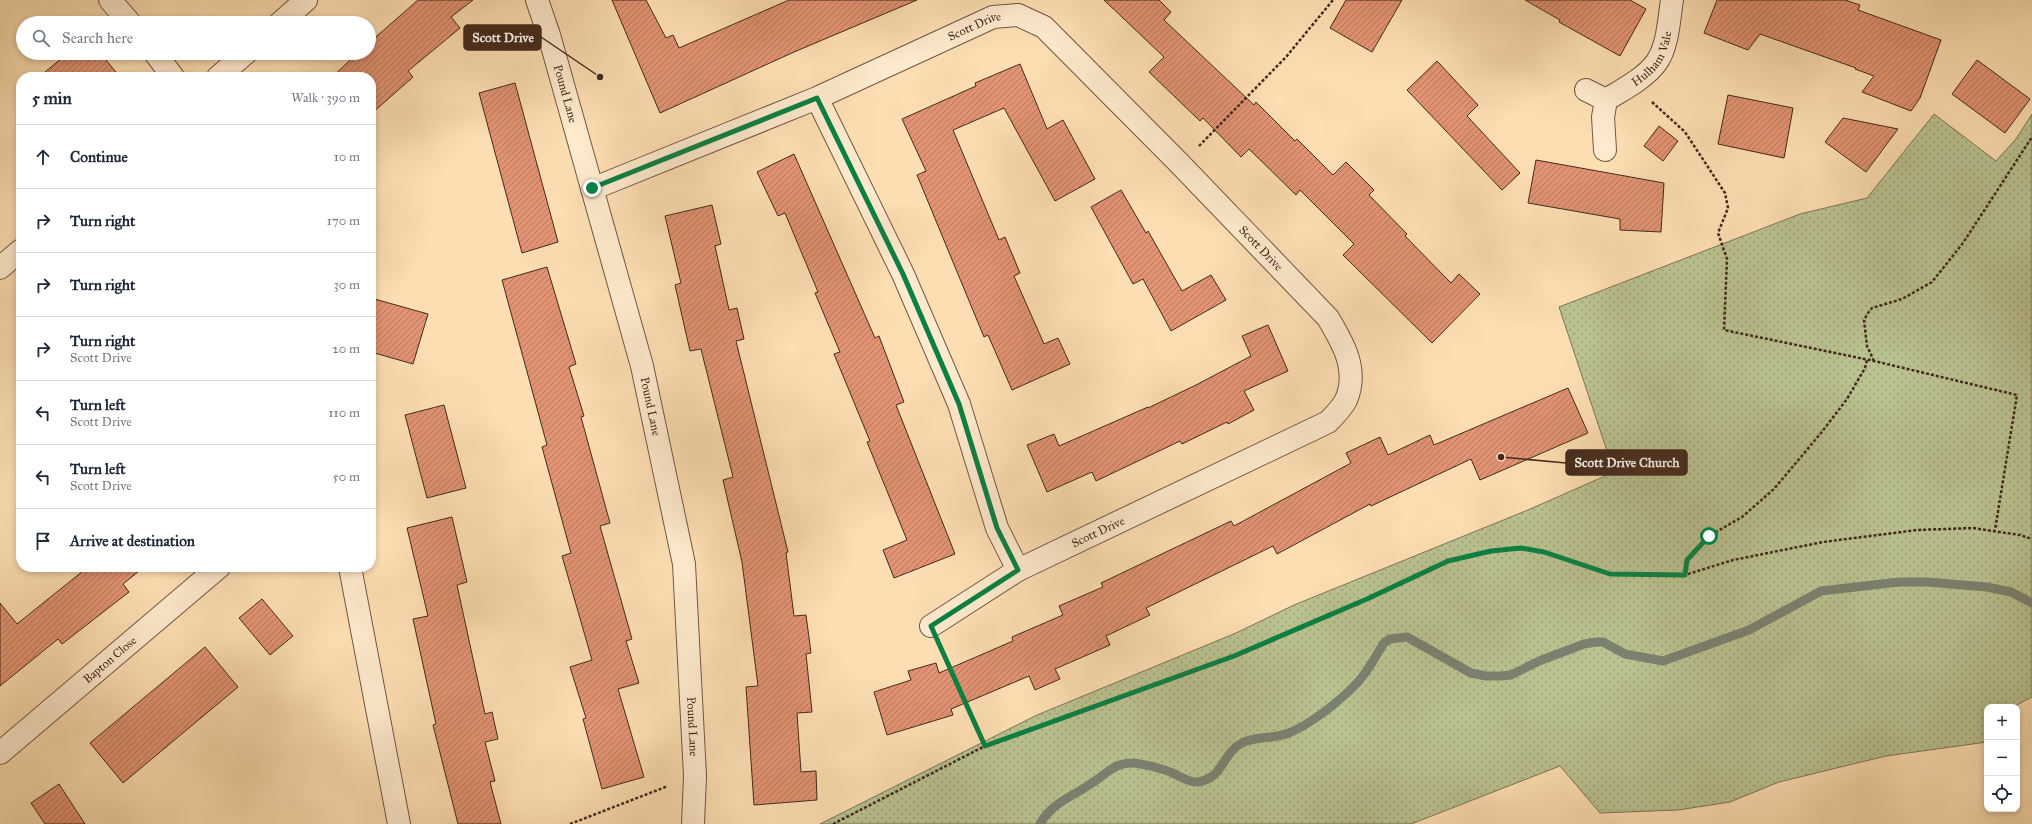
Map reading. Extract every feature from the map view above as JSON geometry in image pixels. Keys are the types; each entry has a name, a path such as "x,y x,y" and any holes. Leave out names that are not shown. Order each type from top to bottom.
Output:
{"street":[{"path":"110,0 124,16"},
{"path":"288,16 306,0"},
{"name":"Pound Lane","path":"537,0 549,34 642,366 684,564 695,776 692,824"},
{"name":"Hulham Vale","path":"1606,100 1633,83 1656,63 1664,45 1672,0"},
{"name":"Scott Drive","path":"592,188 817,98 993,17 1018,14 1044,27 1180,164 1328,318 1343,344 1352,372 1346,400 1328,422 1018,570 931,626"},
{"path":"160,60 169,72"},
{"path":"224,72 238,60"},
{"path":"1586,90 1606,100 1604,117 1606,150"},
{"path":"817,98 903,274 959,404 997,528 1018,570"},
{"path":"0,268 16,254"},
{"name":"Bapton Close","path":"0,753 214,572"},
{"path":"351,572 399,824"}],"path":[{"path":"1180,164 1286,57 1333,0"},
{"path":"1633,83 1685,132 1725,194 1728,208 1718,233 1727,259 1724,330 1874,361 2017,395 1995,530"},
{"path":"1874,361 1867,346 1864,320 1868,312 1872,308 1902,299 1932,282 1963,243 2032,136"},
{"path":"1685,575 1687,560 1709,536 1742,517 1774,489 1821,433 1847,399 1865,368 1866,360"},
{"path":"832,824 985,746 1234,656 1367,599 1448,561 1491,551 1521,548 1544,552 1610,574 1685,575 1733,560 1823,542 1917,530 1973,528 1995,530 2032,539"},
{"path":"931,626 985,746"},
{"path":"570,824 695,776"}],"green space":[{"path":"1934,114 1996,161 2016,139 2032,114 2032,697 2019,704 1984,704 1984,742 1886,756 1779,782 1730,802 1678,810 1600,813 1560,766 1411,824 820,824 1037,715 1236,633 1294,605 1528,510 1614,472 1559,307 1800,214 1867,198"}],"building":[{"path":"418,0 473,0 451,17 460,28 408,71 413,77 376,110 376,72 337,72 350,60 376,60 376,37"},
{"path":"612,0 646,0 666,38 673,35 679,48 789,0 917,0 794,52 660,113"},
{"path":"1104,0 1159,0 1171,12 1164,20 1254,105 1256,102 1295,141 1297,139 1333,175 1346,162 1374,190 1369,195 1407,234 1405,236 1451,283 1459,274 1480,294 1432,343 1343,255 1354,244 1300,190 1296,195 1249,149 1241,157 1203,118 1200,121 1149,72 1164,57"},
{"path":"1346,0 1402,0 1372,52 1330,28"},
{"path":"1525,0 1630,0 1646,9 1620,56 1559,22 1560,20"},
{"path":"1717,0 1845,0 1860,5 1858,10 1941,40 1920,98 1911,111 1862,92 1874,76 1855,69 1856,68 1760,34 1748,50 1704,33"},
{"path":"60,60 106,60 116,72 45,72"},
{"path":"1977,60 2030,99 2005,133 1952,94"},
{"path":"1437,61 1478,105 1467,116 1520,173 1502,190 1407,90"},
{"path":"1020,64 1047,129 1063,120 1095,179 1055,201 1004,108 953,130 999,240 1005,237 1020,273 1014,276 1044,344 1058,338 1070,364 1012,390 988,335 984,337 917,175 926,171 902,119 976,86 975,83"},
{"path":"515,83 558,242 522,253 479,93"},
{"path":"1728,95 1793,108 1784,158 1718,144"},
{"path":"1843,118 1898,129 1866,172 1825,142"},
{"path":"1659,126 1678,141 1663,161 1644,146"},
{"path":"794,154 875,338 879,336 904,402 896,405 955,554 894,578 883,550 907,540 867,442 870,441 834,354 840,352 815,293 818,292 785,213 778,216 757,172"},
{"path":"1536,160 1664,183 1661,232 1620,230 1620,219 1528,203"},
{"path":"1121,190 1146,233 1148,231 1182,291 1211,275 1226,300 1171,331 1143,279 1133,284 1091,207"},
{"path":"712,205 721,244 715,246 729,310 737,308 744,339 736,341 788,552 786,553 794,616 806,615 811,653 806,654 812,712 797,713 801,772 816,771 817,800 754,805 746,687 758,686 742,562 723,480 733,477 701,349 690,351 675,285 681,283 665,216"},
{"path":"547,267 576,364 569,367 584,416 581,417 610,523 600,526 632,639 626,641 639,683 618,689 644,777 602,789 583,719 586,718 570,667 592,660 562,556 571,553 542,447 547,445 502,280"},
{"path":"376,299 428,314 413,364 376,353"},
{"path":"1268,325 1288,371 1244,391 1254,410 1228,424 1227,422 1182,444 1180,441 1096,481 1092,472 1047,492 1027,445 1054,434 1059,446 1148,408 1196,385 1251,356 1242,336"},
{"path":"1568,388 1588,433 1480,480 1471,459 1371,506 1370,504 1277,554 1273,546 1146,608 1150,615 1106,636 1110,645 1055,669 1060,679 1035,690 1029,676 951,709 953,715 887,735 874,692 911,680 908,671 936,663 939,673 1013,641 1012,637 1063,615 1059,606 1103,587 1101,583 1231,521 1234,526 1351,463 1346,453 1380,437 1388,455 1430,435 1434,445"},
{"path":"444,405 466,488 427,498 405,415"},
{"path":"452,517 467,582 457,585 485,714 492,712 498,739 485,742 495,781 490,782 501,824 458,824 433,725 436,724 413,619 428,616 407,528"},
{"path":"82,572 138,572 123,584 129,592 62,644 58,639 0,686 0,603 17,624"},
{"path":"262,599 293,636 270,655 239,618"},
{"path":"205,647 238,687 123,783 90,743"},
{"path":"59,784 85,824 45,824 31,803"}],"waterway":[{"path":"1040,824 1056,806 1112,768 1124,764 1132,763 1159,768 1195,782 1207,780 1218,771 1235,747 1252,739 1275,737 1286,734 1304,725 1324,712 1361,679 1384,643 1390,639 1407,637 1471,673 1486,676 1500,676 1511,675 1539,661 1584,644 1596,642 1603,642 1625,654 1663,661 1749,630 1821,591 1899,582 1927,582 1987,587 2011,592 2032,603"}],"place":[{"name":"Scott Drive","path":"600,77"},
{"name":"Scott Drive Church","path":"1501,457"}],"route":[{"path":"592,188 817,98 903,274 959,404 997,528 1018,570 931,626 985,746 1234,656 1367,599 1448,561 1491,551 1521,548 1544,552 1610,574 1685,575 1687,560 1709,536"}]}
